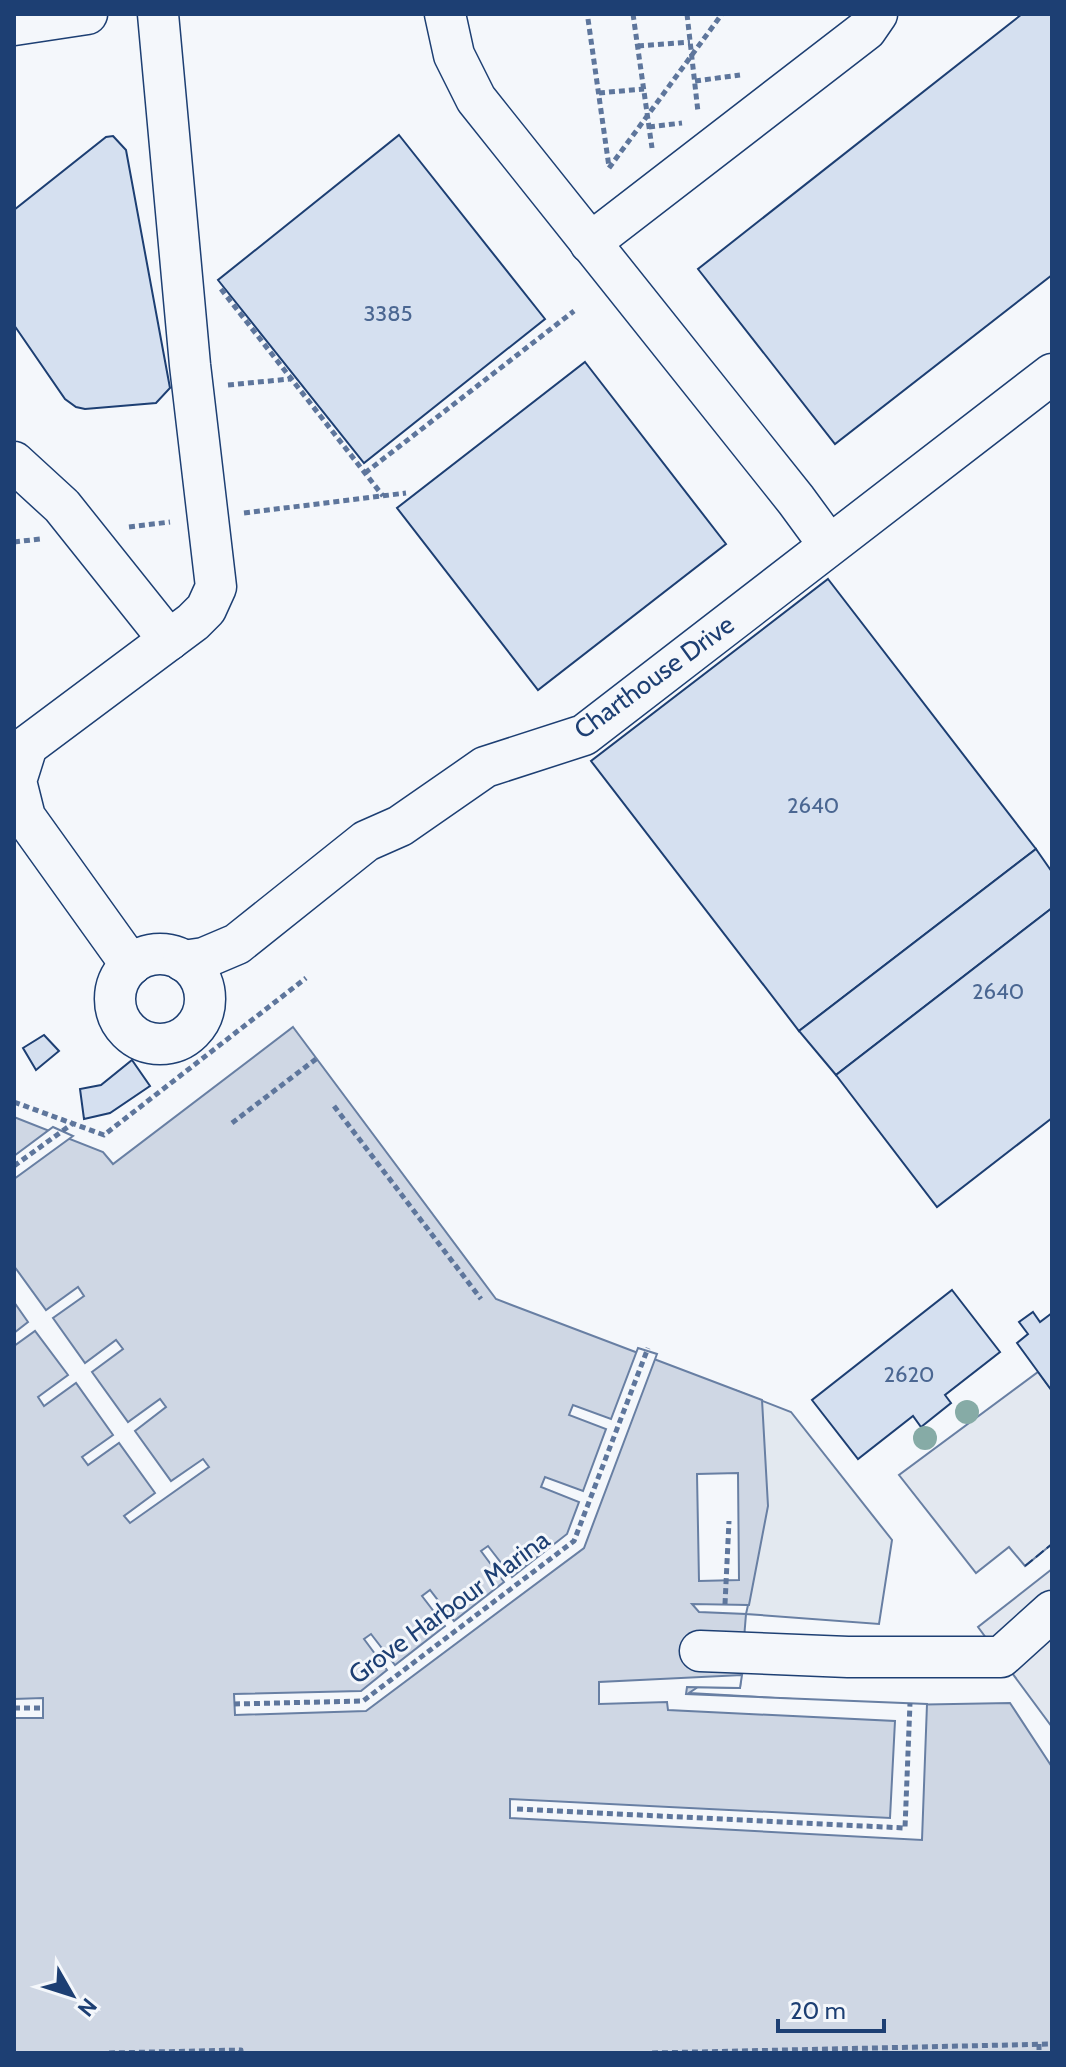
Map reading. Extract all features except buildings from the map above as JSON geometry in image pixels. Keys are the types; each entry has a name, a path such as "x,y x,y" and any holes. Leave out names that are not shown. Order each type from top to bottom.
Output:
{"street":[{"path":"14,25 87,14"},
{"path":"131,965 25,817 16,781 27,746 206,609 216,587 190,365 158,14"},
{"path":"445,14 454,55 476,99 829,545"},
{"path":"590,243 866,30 877,14"},
{"name":"Charthouse Drive","path":"183,961 204,958 237,944 366,841 400,826 485,767 584,735 1052,374"},
{"path":"14,462 62,506 169,640"},
{"name":"Charthouse Drive","path":"206,1002 237,944"},
{"path":"164,954 183,961 199,975 206,1002 196,1028 184,1038 153,1045 138,1039 118,1016 115,1000 117,985 131,965 150,955 164,954"},
{"path":"700,1651 848,1657 1001,1657 1052,1611"}],"path":[{"path":"633,14 653,157"},
{"path":"687,14 699,121"},
{"path":"588,19 609,168 722,14"},
{"path":"638,46 690,42"},
{"path":"695,81 740,75"},
{"path":"599,93 644,89"},
{"path":"649,127 687,122"},
{"path":"215,282 383,496"},
{"path":"365,473 574,311"},
{"path":"219,386 291,379"},
{"path":"234,514 406,493"},
{"path":"126,528 183,521"},
{"path":"14,542 43,538"},
{"path":"14,1102 104,1135 306,978"},
{"path":"232,1123 316,1059"},
{"path":"334,1106 481,1299"},
{"path":"14,1166 73,1124"},
{"name":"Grove Harbour Marina","path":"234,1704 363,1701 574,1541 648,1348"},
{"path":"725,1604 729,1521"},
{"path":"517,1809 905,1828 910,1703"},
{"path":"14,1708 43,1708"},
{"path":"1039,2044 1039,2053"},
{"path":"652,2053 1052,2044"},
{"path":"109,2053 241,2050 241,2053"}],"shaded area":[{"path":"293,1027 496,1299 762,1400 768,1506 749,1605 692,1604 699,1612 746,1614 740,1688 698,1687 689,1693 897,1705 1010,1703 1052,1767 1052,2053 14,2053 14,1117 103,1152 113,1164"},
{"path":"1038,1372 1052,1391 1052,1544 1025,1566 1009,1547 976,1573 899,1475"},
{"path":"737,1391 791,1412 892,1540 879,1624 746,1614 748,1605 740,1604"},
{"path":"1052,1569 1052,1727 978,1627"}],"pier":[{"path":"53,1127 73,1136 14,1179 14,1156"},
{"path":"14,1266 46,1310 78,1287 84,1296 53,1318 85,1363 116,1340 123,1349 92,1372 128,1422 160,1399 166,1407 135,1431 171,1481 203,1459 209,1467 130,1523 124,1516 155,1493 119,1443 88,1465 82,1457 113,1435 76,1383 44,1406 38,1397 68,1375 35,1331 14,1346 14,1333 28,1322 14,1302"},
{"path":"638,1348 657,1354 584,1548 366,1711 235,1715 234,1694 361,1691 387,1670 364,1639 371,1634 395,1665 445,1626 422,1596 430,1590 454,1621 504,1582 481,1551 488,1546 512,1577 567,1534 579,1502 541,1487 545,1477 583,1491 606,1429 569,1415 573,1405 611,1419"},
{"path":"738,1473 739,1580 699,1581 697,1474"},
{"path":"742,1675 740,1688 687,1687 686,1694 927,1704 922,1840 510,1818 510,1799 890,1818 895,1721 668,1710 667,1702 599,1704 599,1682"},
{"path":"43,1698 43,1718 14,1718 14,1699"}],"fence":[{"path":"1025,1566 1052,1544"}]}
